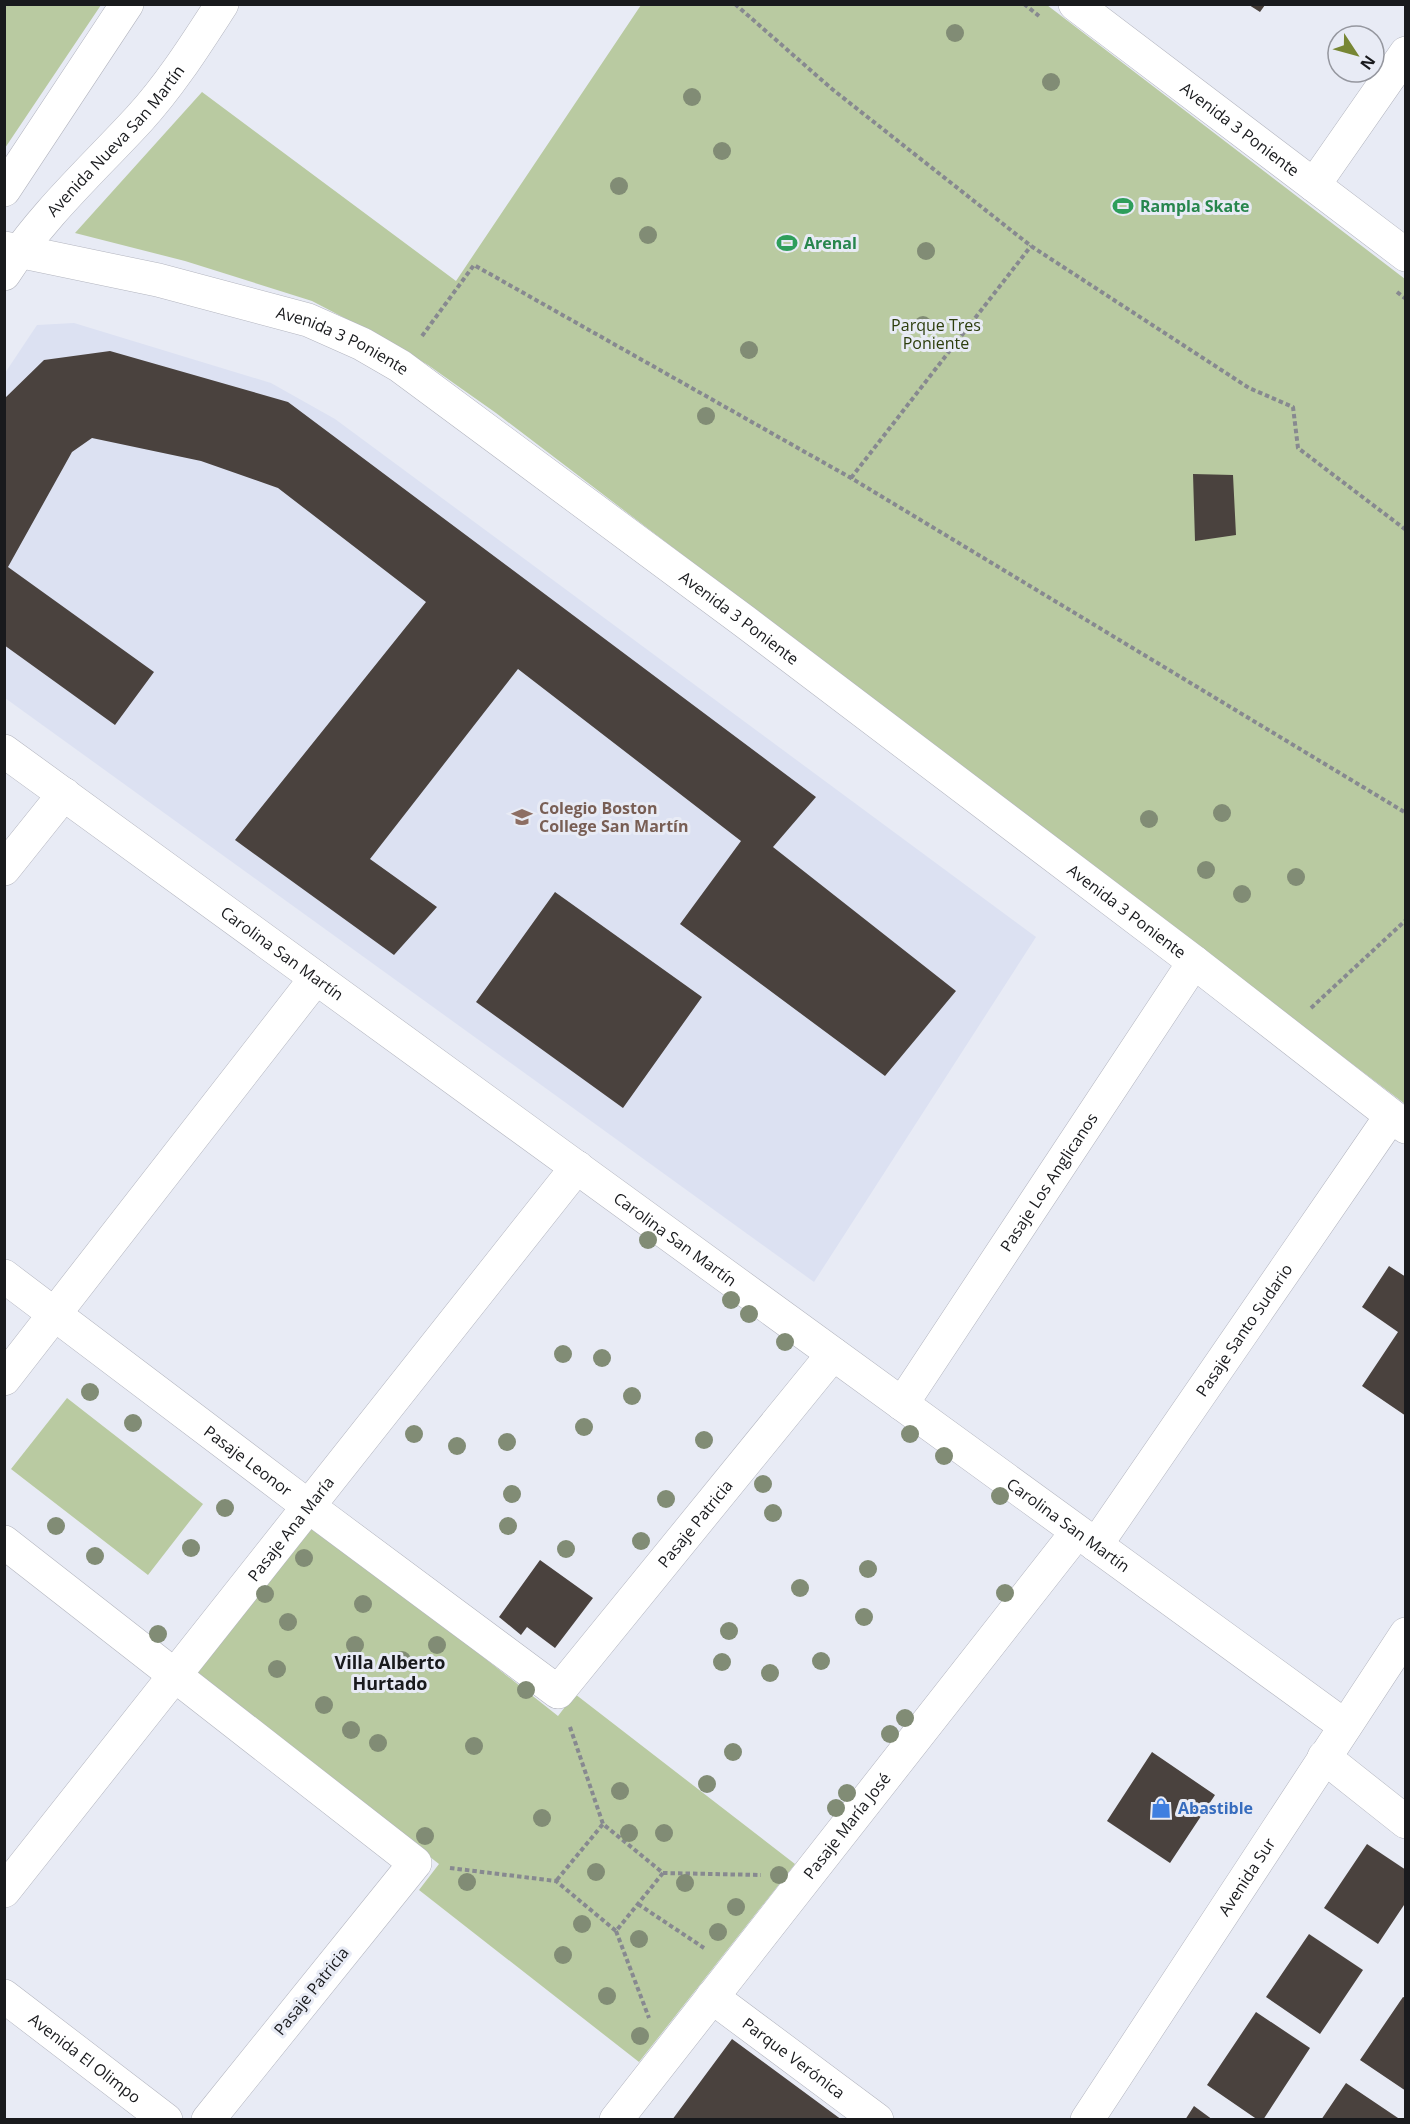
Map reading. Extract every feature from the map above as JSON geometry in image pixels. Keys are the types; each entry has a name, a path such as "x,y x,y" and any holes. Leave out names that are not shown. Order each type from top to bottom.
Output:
{"street":[{"path":"4,190 127,4"},
{"name":"Avenida Nueva San Martín","path":"10,257 161,94 222,4"},
{"name":"Avenida 3 Poniente","path":"1076,4 1406,255"},
{"path":"1314,185 1406,53"},
{"name":"Avenida 3 Poniente","path":"10,257 158,279 308,320 362,344 400,366 1194,962 1398,1121"},
{"name":"Carolina San Martín","path":"4,751 1345,1726"},
{"path":"4,869 64,794"},
{"name":"Pasaje Los Anglicanos","path":"902,1404 1194,962"},
{"path":"4,1379 316,978"},
{"name":"Pasaje Santo Sudario","path":"1087,1539 1398,1121"},
{"name":"Pasaje Ana María","path":"4,1890 577,1167"},
{"name":"Pasaje Leonor","path":"4,1276 558,1692"},
{"name":"Pasaje Patricia","path":"558,1692 832,1354"},
{"name":"Pasaje María José","path":"616,2120 807,1876 1087,1539"},
{"path":"4,1542 415,1863"},
{"name":"Avenida Sur","path":"1087,2120 1406,1634"},
{"path":"1324,1757 1406,1822"},
{"name":"Pasaje Patricia","path":"208,2120 415,1863"},
{"name":"Avenida El Olimpo","path":"4,1996 166,2120"},
{"name":"Parque Verónica","path":"712,1997 876,2120"}],"path":[{"path":"735,4 832,89 1031,246 1249,388 1293,407 1298,448 1406,530"},
{"path":"851,478 1031,246"},
{"path":"400,366 474,265 851,478 1406,813"},
{"path":"1285,1032 1406,920"},
{"path":"558,1692 603,1824 663,1873 807,1876"},
{"path":"556,1881 603,1824"},
{"path":"415,1863 556,1881 616,1931 664,2058"},
{"path":"616,1931 663,1873"},
{"path":"638,1904 735,1968"}],"shaded area":[{"name":"Colegio Boston College San Martín","path":"74,323 271,383 335,419 1036,937 814,1282 5,698 5,373 37,325"}],"green space":[{"path":"4,5 101,5 5,148"},
{"name":"Parque Tres Poniente","path":"641,5 1047,5 1405,279 1405,1104 496,413 428,365 381,337 312,301 185,261 75,233 202,92 456,281"},
{"path":"67,1398 203,1504 148,1575 11,1469"},
{"path":"302,1514 558,1716 575,1694 795,1864 639,2062 419,1890 439,1864 183,1664"}],"building":[{"path":"1249,5 1265,5 1260,12"},
{"path":"110,351 288,402 816,797 773,847 956,991 885,1076 680,924 741,841 518,669 370,859 437,907 394,955 235,840 426,602 278,488 201,461 92,438 72,452 8,567 154,672 115,725 4,645 4,399 44,360"},
{"path":"1193,474 1233,475 1236,535 1195,541"},
{"path":"555,892 702,997 623,1108 476,1002"},
{"path":"1389,1266 1406,1277 1406,1416 1362,1386 1398,1332 1362,1307"},
{"path":"540,1560 593,1598 555,1648 527,1627 521,1635 499,1617"},
{"name":"Abastible","path":"1152,1752 1215,1795 1170,1863 1107,1821"},
{"path":"1367,1844 1406,1870 1406,1902 1378,1944 1324,1908"},
{"path":"1309,1934 1363,1970 1320,2034 1266,1997"},
{"path":"1403,1997 1406,1998 1406,2091 1360,2060"},
{"path":"1256,2012 1310,2048 1263,2120 1258,2120 1207,2085"},
{"path":"732,2039 842,2120 672,2120"},
{"path":"1346,2083 1401,2120 1321,2120"},
{"path":"1194,2106 1213,2120 1185,2120"}],"place":[{"name":"Rampla Skate","path":"1123,206"},
{"name":"Arenal","path":"787,243"},
{"name":"Colegio Boston College San Martín","path":"522,817"},
{"name":"Abastible","path":"1161,1808"}],"district":[{"name":"Villa Alberto Hurtado","path":"390,1672"}]}
